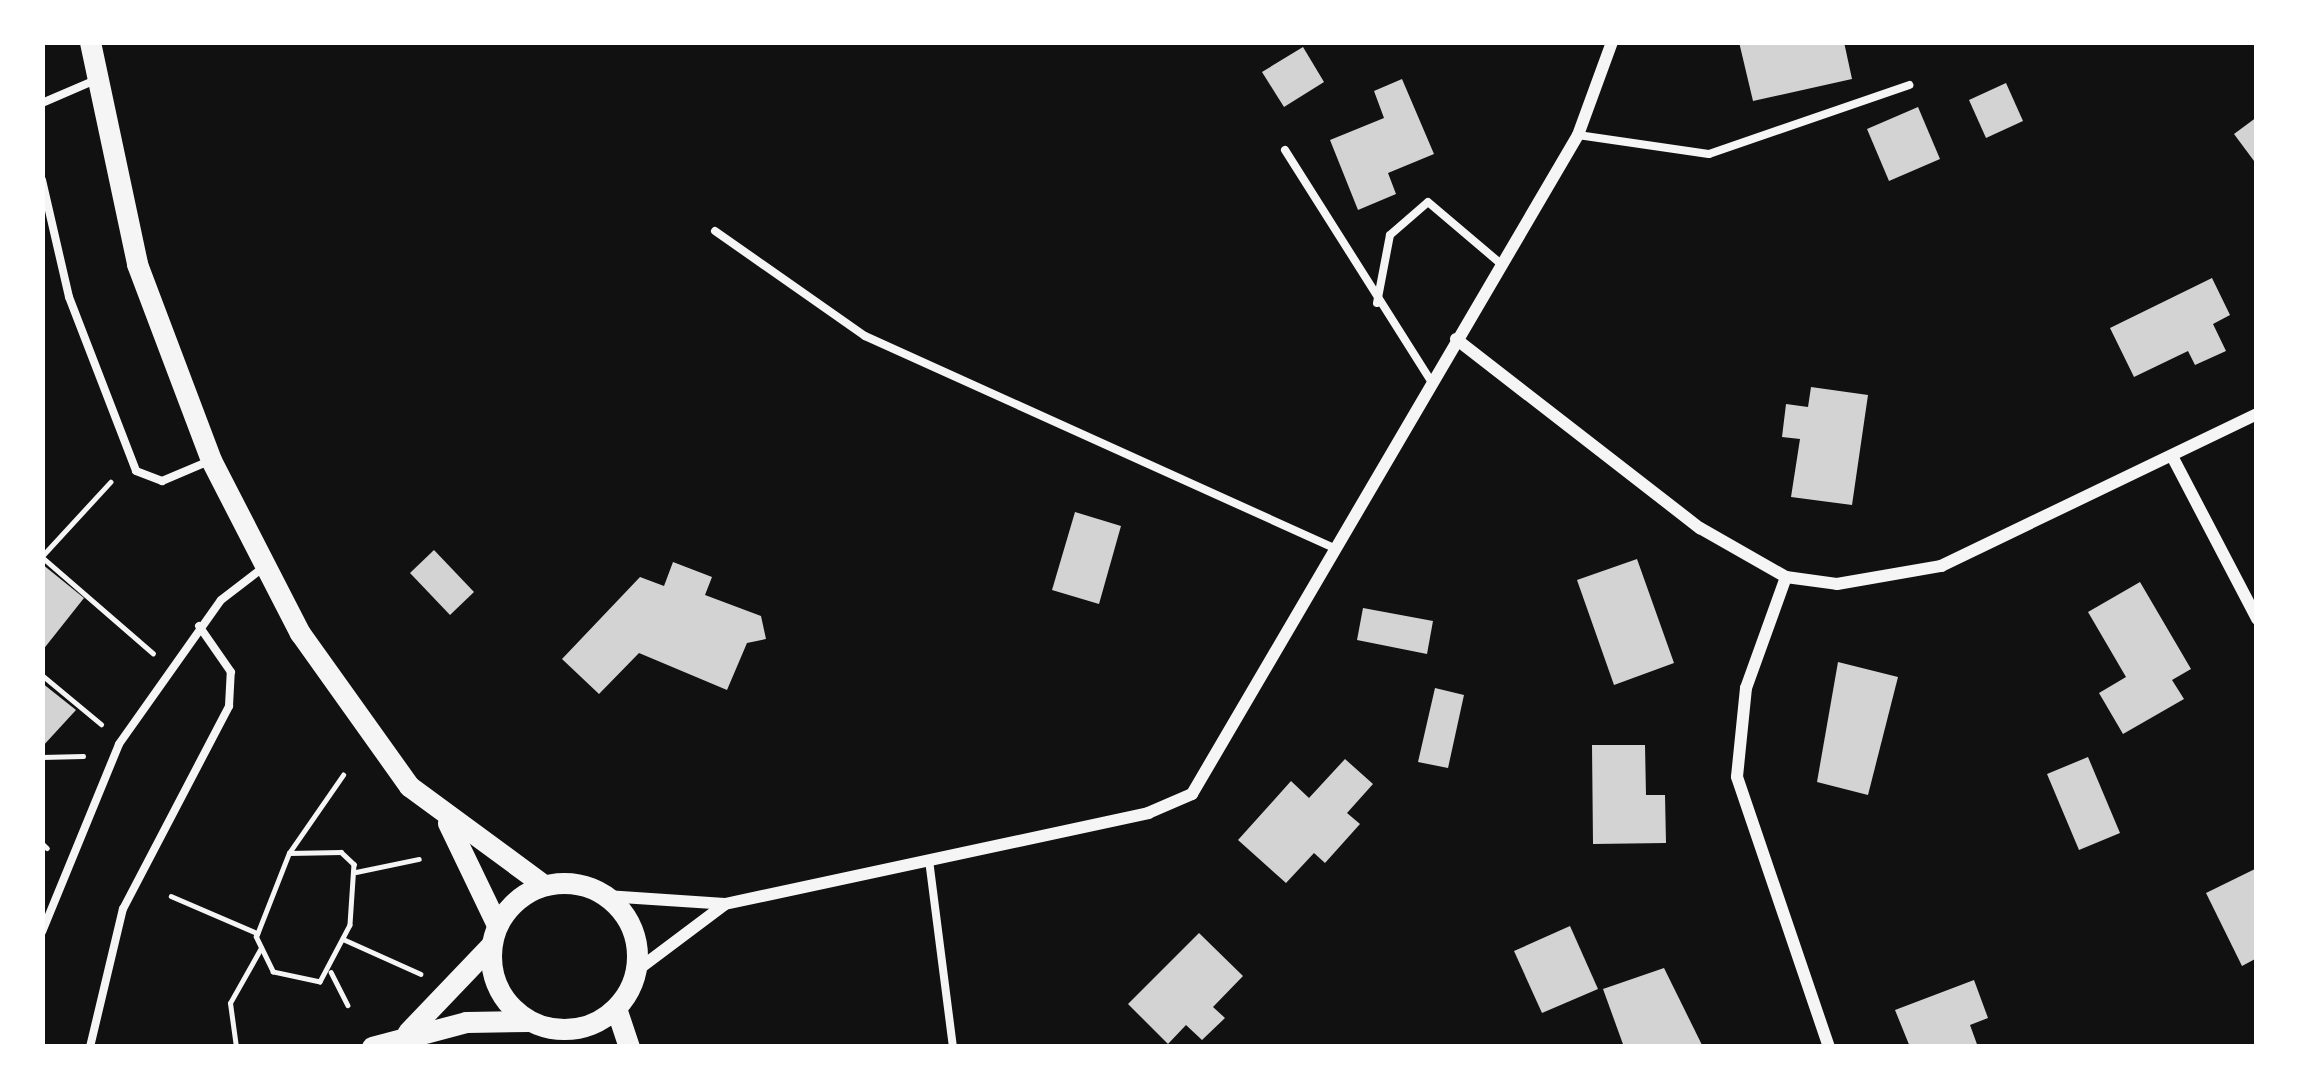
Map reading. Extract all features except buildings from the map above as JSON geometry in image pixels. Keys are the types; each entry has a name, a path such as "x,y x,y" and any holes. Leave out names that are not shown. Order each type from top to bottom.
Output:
{"street":[{"path":"90,42 94,80 137,264 211,460 347,711 444,817 544,885 606,896 725,904 1148,813 1192,794 1229,746 1430,379 1578,135 1612,42"},
{"path":"1456,339 1700,528 1786,577 1894,581 2173,458 2257,414"},
{"path":"2173,458 2257,619"},
{"path":"1786,577 1746,688 1737,777 1828,1047"},
{"path":"444,817 494,935 496,986 529,1021"},
{"path":"403,1036 544,885"},
{"path":"606,896 632,929 636,971"},
{"path":"552,1029 616,1008 636,971 725,904"},
{"path":"616,1008 629,1047"},
{"path":"372,1047 403,1036 529,1021 552,1029 577,1047"}],"lane":[{"path":"42,103 94,80"},
{"path":"1578,135 1709,154 1910,85"},
{"path":"1285,150 1376,304 1430,379"},
{"path":"42,180 69,296 136,471 162,481 211,460"},
{"path":"1376,304 1390,236 1428,202 1501,264"},
{"path":"715,231 865,336 1334,548"},
{"path":"42,932 118,744 200,626 265,567"},
{"path":"90,1047 123,909 229,706 231,672 200,626"},
{"path":"929,860 952,1047"}],"path":[{"path":"111,482 42,557 153,652"},
{"path":"42,675 101,724"},
{"path":"42,757 83,756"},
{"path":"331,972 294,984 260,948 257,933 289,853 344,775"},
{"path":"289,853 341,852 354,872 343,938 331,972 348,1005"},
{"path":"354,872 419,859"},
{"path":"171,896 257,933"},
{"path":"343,938 422,974"},
{"path":"236,1047 230,1004 260,948"}]}
